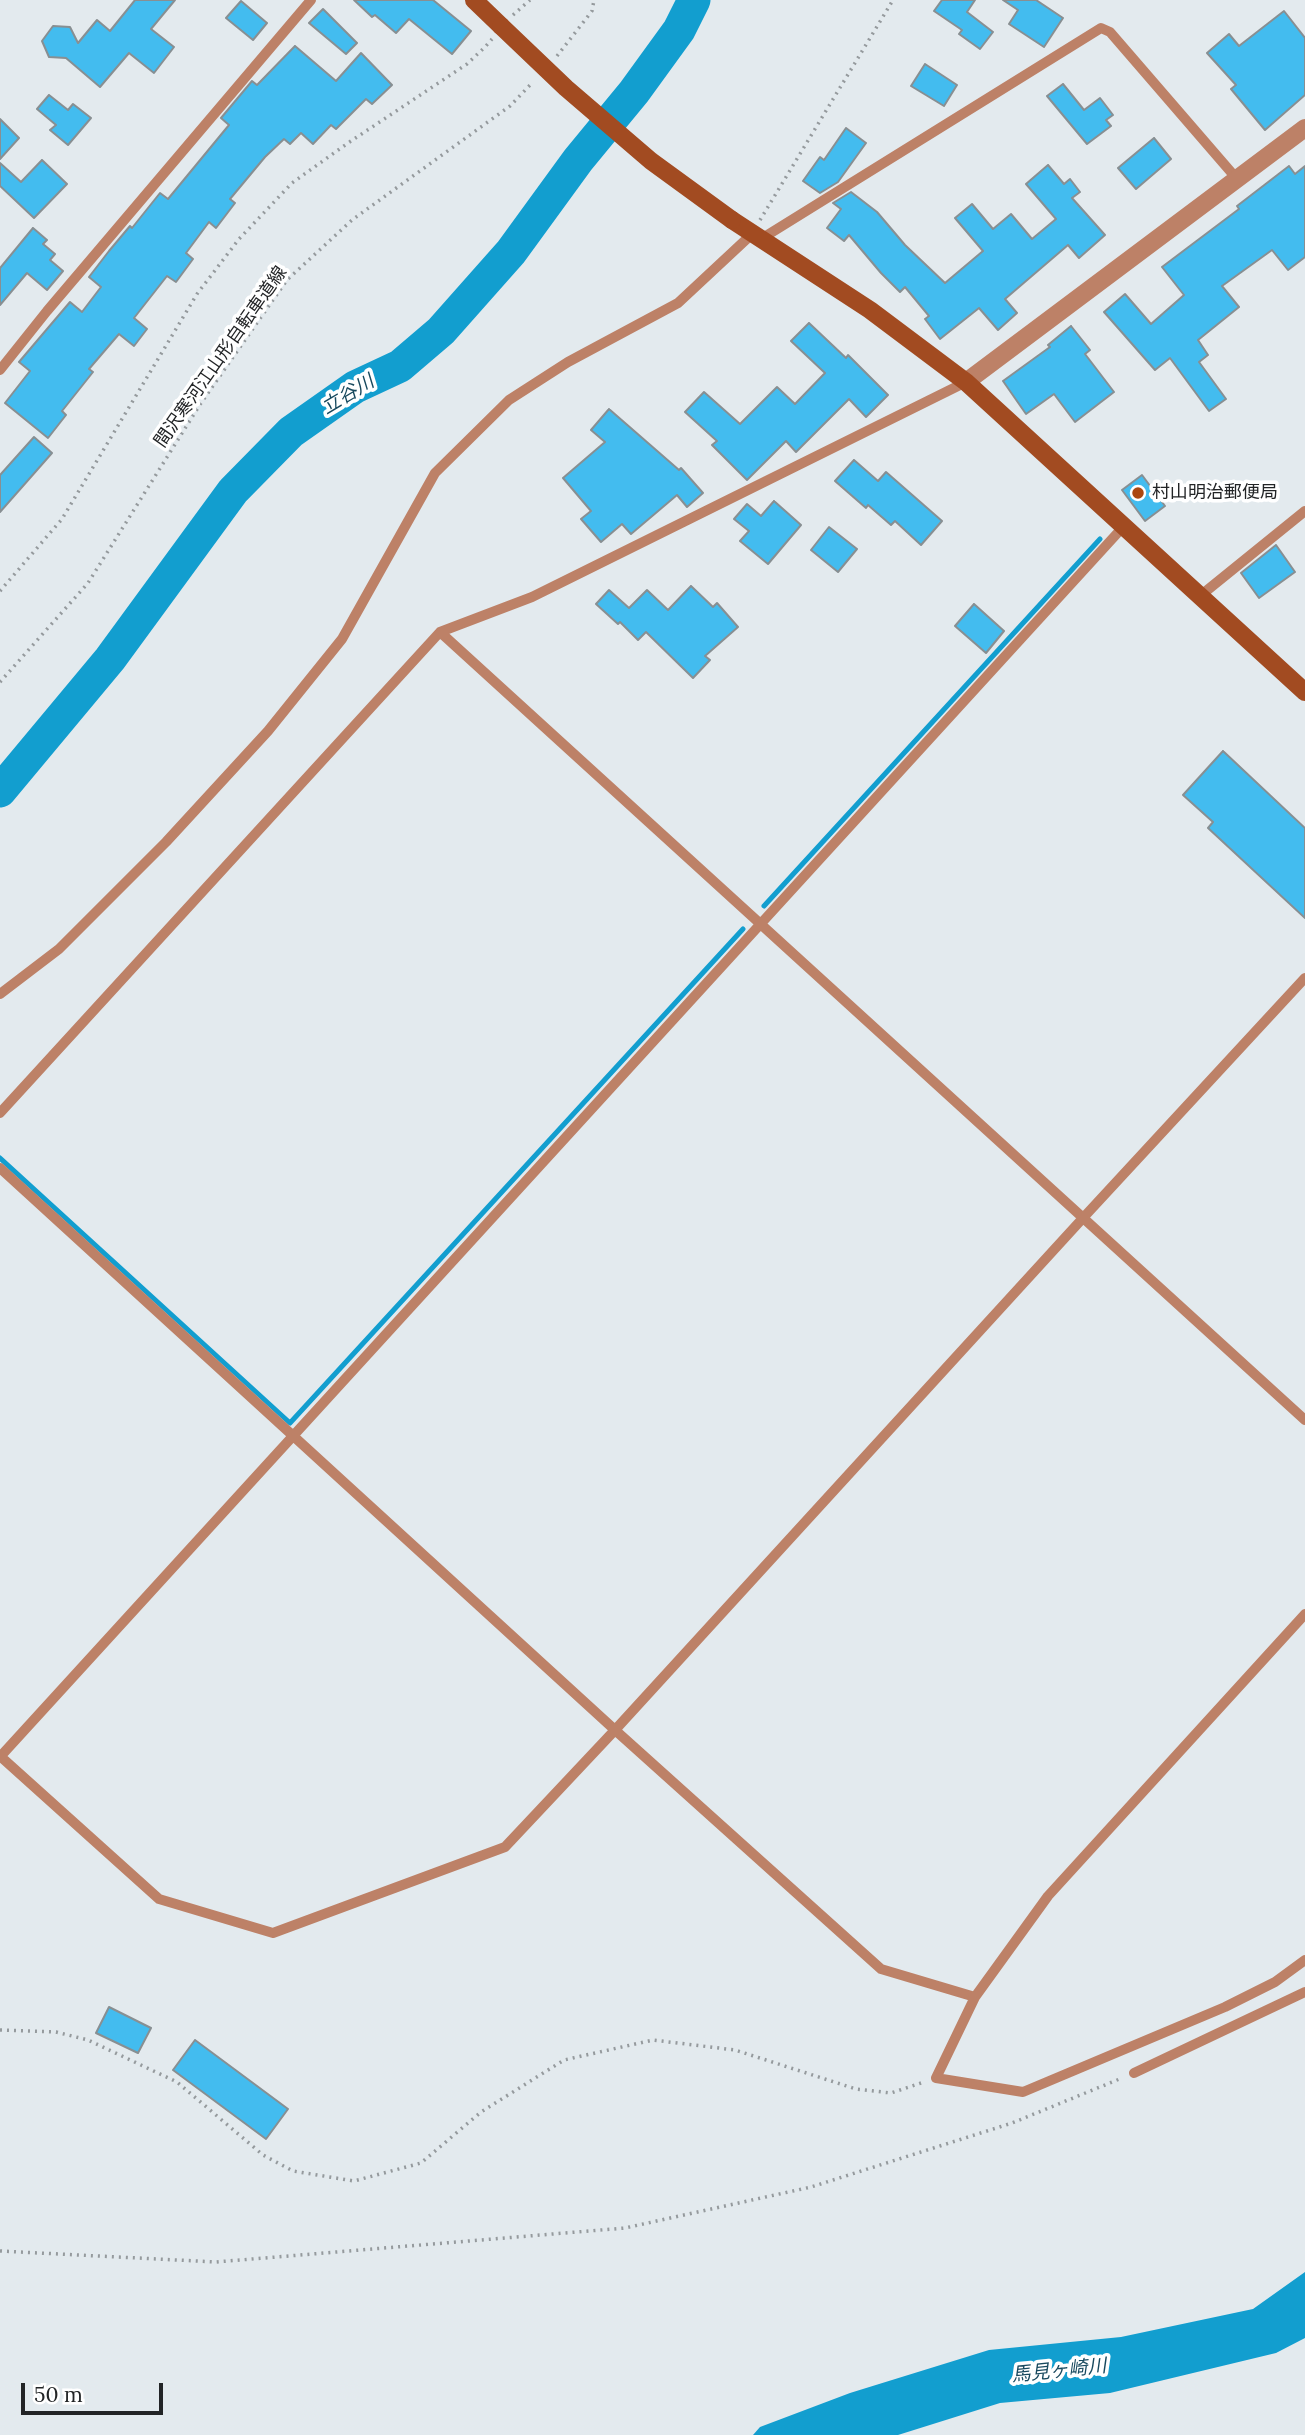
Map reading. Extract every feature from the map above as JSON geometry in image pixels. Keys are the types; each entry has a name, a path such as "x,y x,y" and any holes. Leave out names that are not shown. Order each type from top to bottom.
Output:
{"street":[{"path":"474,0 566,88 651,161 756,237 870,310 966,382 1305,692"},
{"path":"966,382 1305,128"}],"lane":[{"path":"0,370 311,0"},
{"path":"0,994 59,949 166,842 268,731 342,639 435,473 509,400 568,362 678,303 756,237 1101,28 1110,32 1237,180"},
{"path":"0,1113 440,632 532,597 966,382"},
{"path":"1200,596 1305,511"},
{"path":"1123,527 0,1756 159,1899 273,1933 505,1847 1305,978"},
{"path":"440,632 1305,1420"},
{"path":"0,1168 615,1730 881,1969 975,1997"},
{"path":"1305,1614 1048,1896 975,1997 936,2078 1023,2092 1225,2007 1275,1982 1305,1960"},
{"path":"1134,2073 1305,1992"}],"path":[{"path":"552,62 592,11 594,0"},
{"path":"756,237 893,0"},
{"path":"0,591 62,519 197,294 239,239 292,183 467,64 485,47 500,26"},
{"name":"間沢寒河江山形自転車道線","path":"0,682 89,583 201,403 288,280 352,220 510,106 535,80"},
{"path":"0,2030 55,2032 88,2040 177,2082 263,2155 293,2171 354,2181 421,2163 481,2112 564,2060 653,2040 735,2050 856,2089 891,2093 936,2078"},
{"path":"0,2251 216,2262 625,2228 811,2187 1012,2123 1134,2073"}],"water":[{"name":"馬見ヶ崎川","path":"1305,2272 1305,2338 1276,2353 1110,2393 1000,2403 898,2435 753,2435 760,2427 850,2393 989,2350 1121,2337 1253,2309"}],"building":[{"path":"135,0 175,0 151,29 174,47 154,73 129,53 100,87 66,58 49,57 42,41 53,26 70,27 78,43 97,20 110,31"},
{"path":"354,0 433,0 471,31 452,54 409,19 396,33 375,15 372,17"},
{"path":"942,0 975,0 967,12 993,32 980,49 959,34 962,30 934,11"},
{"path":"1003,0 1036,0 1063,18 1044,47 1009,24 1018,10"},
{"path":"241,1 267,23 253,40 226,18"},
{"path":"323,9 357,43 346,54 309,23"},
{"path":"1284,11 1305,38 1305,95 1265,130 1231,89 1236,85 1207,53 1229,34 1239,46"},
{"path":"295,46 336,81 361,53 392,85 372,104 366,99 336,129 331,125 313,144 301,133 290,144 284,139 265,157 230,199 235,203 216,228 209,222 186,253 193,259 176,282 167,276 134,318 147,329 134,346 119,334 89,369 93,372 62,411 66,415 48,438 5,403 30,371 19,362 70,302 82,312 101,287 89,277 109,251 160,193 168,199 229,125 221,118 252,81 257,85"},
{"path":"925,64 957,85 944,106 911,86"},
{"path":"1063,84 1084,110 1100,98 1113,115 1106,120 1111,126 1087,144 1047,96"},
{"path":"49,95 68,110 73,104 91,118 68,145 50,130 56,125 37,109"},
{"path":"0,119 19,138 0,159"},
{"path":"846,128 866,143 838,182 820,193 803,181 820,157 824,160"},
{"path":"1154,138 1171,159 1136,189 1118,168"},
{"path":"42,160 67,184 34,218 0,186 0,163 21,182"},
{"path":"1048,165 1064,184 1070,179 1080,192 1072,198 1105,235 1079,258 1068,245 1005,299 1017,313 998,330 979,308 940,339 925,319 929,316 905,287 900,292 849,235 844,241 827,228 841,209 833,203 851,192 877,212 905,245 945,283 983,251 955,218 972,204 993,229 1011,214 1032,239 1056,219 1026,184"},
{"path":"1289,166 1295,174 1305,166 1305,257 1288,270 1272,250 1222,286 1239,307 1198,340 1208,355 1199,362 1226,399 1209,411 1170,358 1155,370 1104,312 1125,294 1151,324 1184,295 1162,267 1239,209 1237,206"},
{"path":"33,228 47,240 43,244 55,254 50,260 63,271 47,290 27,273 0,305 0,268"},
{"path":"809,323 846,358 848,355 888,395 866,417 849,399 796,452 786,441 747,480 712,445 717,441 685,412 704,392 740,424 777,387 795,404 825,373 791,341"},
{"path":"1071,326 1090,350 1085,354 1114,392 1075,422 1054,394 1026,414 1003,381 1050,347 1048,345"},
{"path":"609,409 679,470 681,468 703,493 687,507 677,495 631,534 622,524 601,542 581,519 591,511 563,478 605,442 591,430"},
{"path":"34,437 52,453 0,512 0,475"},
{"path":"854,460 878,481 886,472 942,521 921,545 895,521 891,525 835,481"},
{"path":"1142,475 1165,506 1145,521 1122,490"},
{"path":"774,501 801,525 768,564 740,541 749,531 734,519 747,504 761,516"},
{"path":"829,527 857,549 838,572 811,550"},
{"path":"1276,545 1295,572 1259,598 1241,573"},
{"path":"691,586 713,607 717,603 738,627 705,656 710,660 693,678 646,632 638,640 596,604 609,590 629,608 647,590 668,610"},
{"path":"974,604 1004,631 986,653 955,626"},
{"path":"1223,751 1305,828 1305,918 1208,828 1213,822 1183,795"},
{"path":"109,2007 151,2028 138,2053 96,2033"},
{"path":"195,2040 288,2109 266,2139 173,2070"}],"waterway":[{"name":"立谷川","path":"0,791 110,659 233,491 291,432 355,387 400,366 441,331 511,252 578,160 634,92 679,30 694,0"},
{"path":"764,906 1100,539"},
{"path":"0,1158 290,1423 743,929"}],"place":[{"name":"村山明治郵便局","path":"1138,493"}]}
